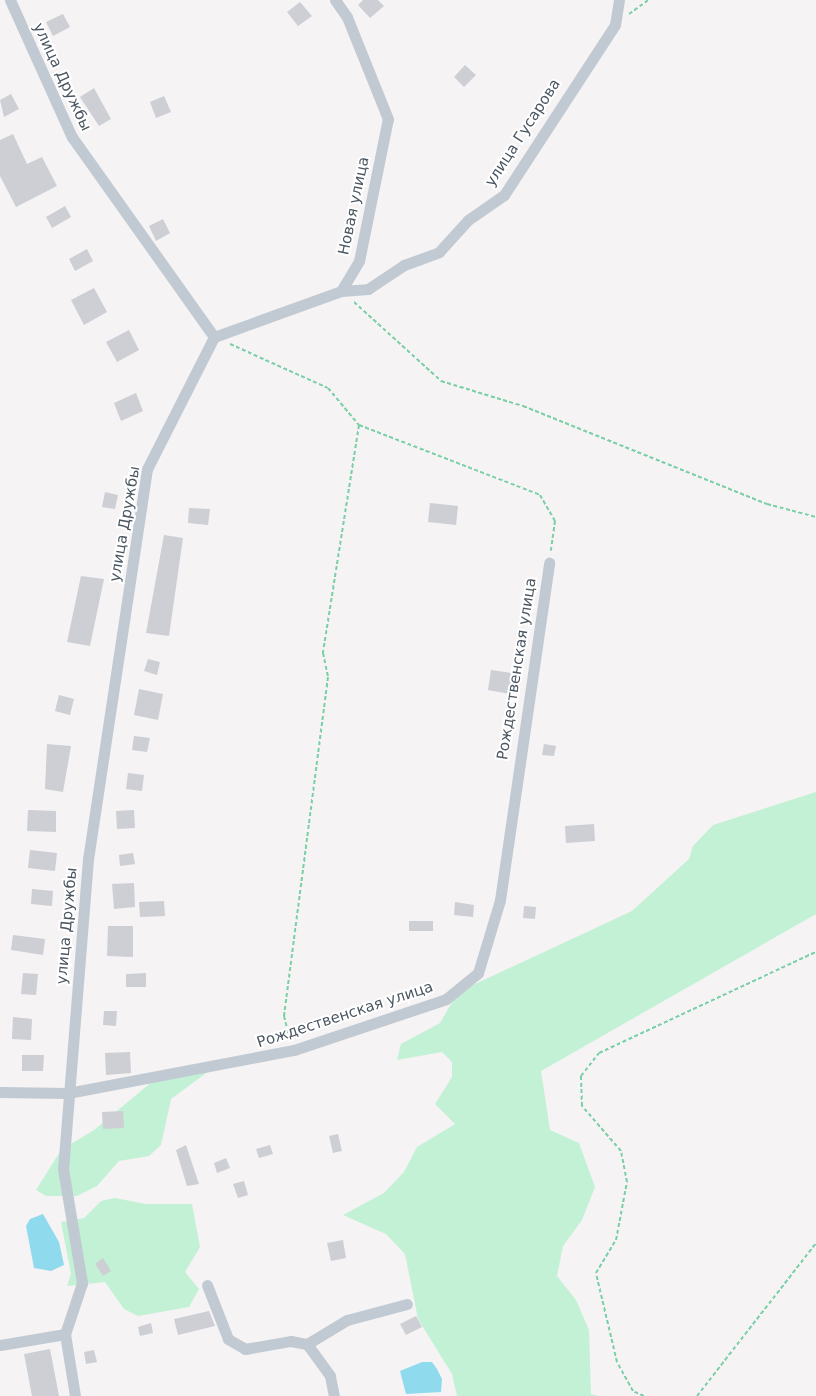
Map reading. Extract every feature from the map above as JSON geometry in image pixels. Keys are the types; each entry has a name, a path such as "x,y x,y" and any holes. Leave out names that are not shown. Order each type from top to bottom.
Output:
{"street":[{"name":"улица Дружбы","path":"10,0 72,137 214,337 147,469 88,859 63,1170 82,1283 65,1334"},
{"name":"Новая улица","path":"336,0 347,17 388,119 359,261 342,291"},
{"name":"улица Гусарова","path":"342,291 368,289 404,265 439,252 468,220 504,195 615,25 619,0"},
{"path":"214,337 342,291"},
{"name":"Рождественская улица","path":"0,1092 68,1094 294,1050 446,999 478,972 500,900 549,563"},
{"path":"207,1285 228,1339 245,1349 290,1341 307,1344 347,1320 407,1304"},
{"path":"0,1345 65,1334 75,1396"},
{"path":"307,1344 330,1376 334,1396"}],"path":[{"path":"615,25 648,0"},
{"path":"342,291 441,381 523,406 767,504 816,517"},
{"path":"214,337 328,388 359,425 540,495 555,521 549,563"},
{"path":"294,1050 284,1016 328,677 323,653 359,425"},
{"path":"644,1396 633,1391 617,1362 596,1273 616,1240 626,1174 621,1151 582,1106 582,1076 598,1053 816,952"},
{"path":"698,1396 816,1243"}],"green space":[{"path":"816,792 816,914 541,1071 550,1130 579,1143 595,1187 582,1220 563,1246 557,1276 576,1300 589,1330 591,1394 598,1396 457,1396 452,1374 418,1319 405,1254 386,1234 343,1215 384,1193 404,1172 417,1147 455,1124 435,1104 452,1077 452,1062 442,1052 397,1060 401,1044 440,1023 458,992 632,911 689,859 693,846 713,825"},
{"path":"165,1071 209,1071 171,1099 161,1145 149,1156 119,1161 97,1186 77,1196 46,1196 36,1190 61,1150 94,1130"},
{"path":"115,1198 146,1204 192,1204 200,1247 185,1272 199,1289 189,1307 138,1316 124,1309 105,1282 67,1286 71,1274 61,1222 84,1218 101,1201"}],"water":[{"path":"43,1214 59,1242 64,1265 51,1271 34,1268 26,1226 30,1219"},
{"path":"422,1362 432,1362 437,1369 442,1379 441,1392 406,1394 400,1371"}],"building":[{"path":"363,0 378,0 384,6 370,18 358,5"},
{"path":"300,2 312,16 298,26 287,12"},
{"path":"63,14 70,27 53,36 46,22"},
{"path":"465,65 476,75 464,87 454,77"},
{"path":"94,88 111,119 99,126 80,97"},
{"path":"11,94 19,109 4,117 0,100"},
{"path":"164,96 171,112 156,118 150,102"},
{"path":"13,134 27,164 42,157 57,186 16,207 0,176 0,140"},
{"path":"65,206 71,217 52,228 46,217"},
{"path":"163,219 170,233 156,241 149,226"},
{"path":"87,249 93,261 75,271 69,259"},
{"path":"94,288 107,312 84,325 71,300"},
{"path":"129,330 139,350 117,362 106,342"},
{"path":"136,393 143,411 121,421 114,403"},
{"path":"105,492 118,495 115,509 102,507"},
{"path":"430,503 458,506 456,525 428,522"},
{"path":"189,508 210,509 208,525 188,523"},
{"path":"164,535 183,538 169,636 146,633"},
{"path":"81,576 104,579 90,646 67,642"},
{"path":"148,659 160,662 157,675 144,671"},
{"path":"491,670 512,673 510,694 488,690"},
{"path":"139,689 163,694 158,720 134,715"},
{"path":"59,695 74,699 70,715 55,711"},
{"path":"134,736 150,738 147,752 132,750"},
{"path":"47,744 71,746 63,792 45,789"},
{"path":"544,744 556,746 554,756 542,755"},
{"path":"128,773 144,775 142,791 126,789"},
{"path":"28,810 56,811 56,832 27,831"},
{"path":"134,810 135,828 117,829 116,811"},
{"path":"594,824 595,841 566,843 565,826"},
{"path":"30,850 57,853 55,871 28,868"},
{"path":"133,853 135,864 120,866 119,855"},
{"path":"134,883 135,907 114,909 112,884"},
{"path":"32,889 53,891 52,906 31,904"},
{"path":"164,901 165,916 140,917 139,902"},
{"path":"455,902 474,905 473,917 454,915"},
{"path":"524,906 536,907 535,919 523,918"},
{"path":"409,921 433,921 433,931 409,931"},
{"path":"108,926 133,926 133,957 107,956"},
{"path":"13,935 45,939 43,955 11,950"},
{"path":"23,973 38,974 36,995 21,994"},
{"path":"146,973 146,987 126,987 126,974"},
{"path":"104,1011 117,1011 116,1026 103,1025"},
{"path":"13,1017 32,1019 31,1040 12,1039"},
{"path":"130,1052 131,1073 106,1075 105,1053"},
{"path":"22,1055 44,1055 43,1071 22,1071"},
{"path":"123,1111 124,1128 103,1129 102,1112"},
{"path":"338,1134 342,1151 333,1153 329,1136"},
{"path":"186,1145 199,1184 187,1186 176,1150"},
{"path":"270,1145 273,1154 259,1158 256,1149"},
{"path":"226,1158 230,1168 217,1173 214,1163"},
{"path":"244,1181 248,1195 238,1198 233,1184"},
{"path":"343,1240 346,1258 331,1261 327,1243"},
{"path":"103,1258 111,1271 103,1276 95,1264"},
{"path":"209,1311 215,1326 178,1335 174,1319"},
{"path":"416,1316 422,1327 406,1335 400,1324"},
{"path":"151,1323 153,1333 140,1336 138,1327"},
{"path":"50,1349 59,1396 32,1396 24,1354"},
{"path":"94,1350 97,1362 86,1364 84,1352"}]}
